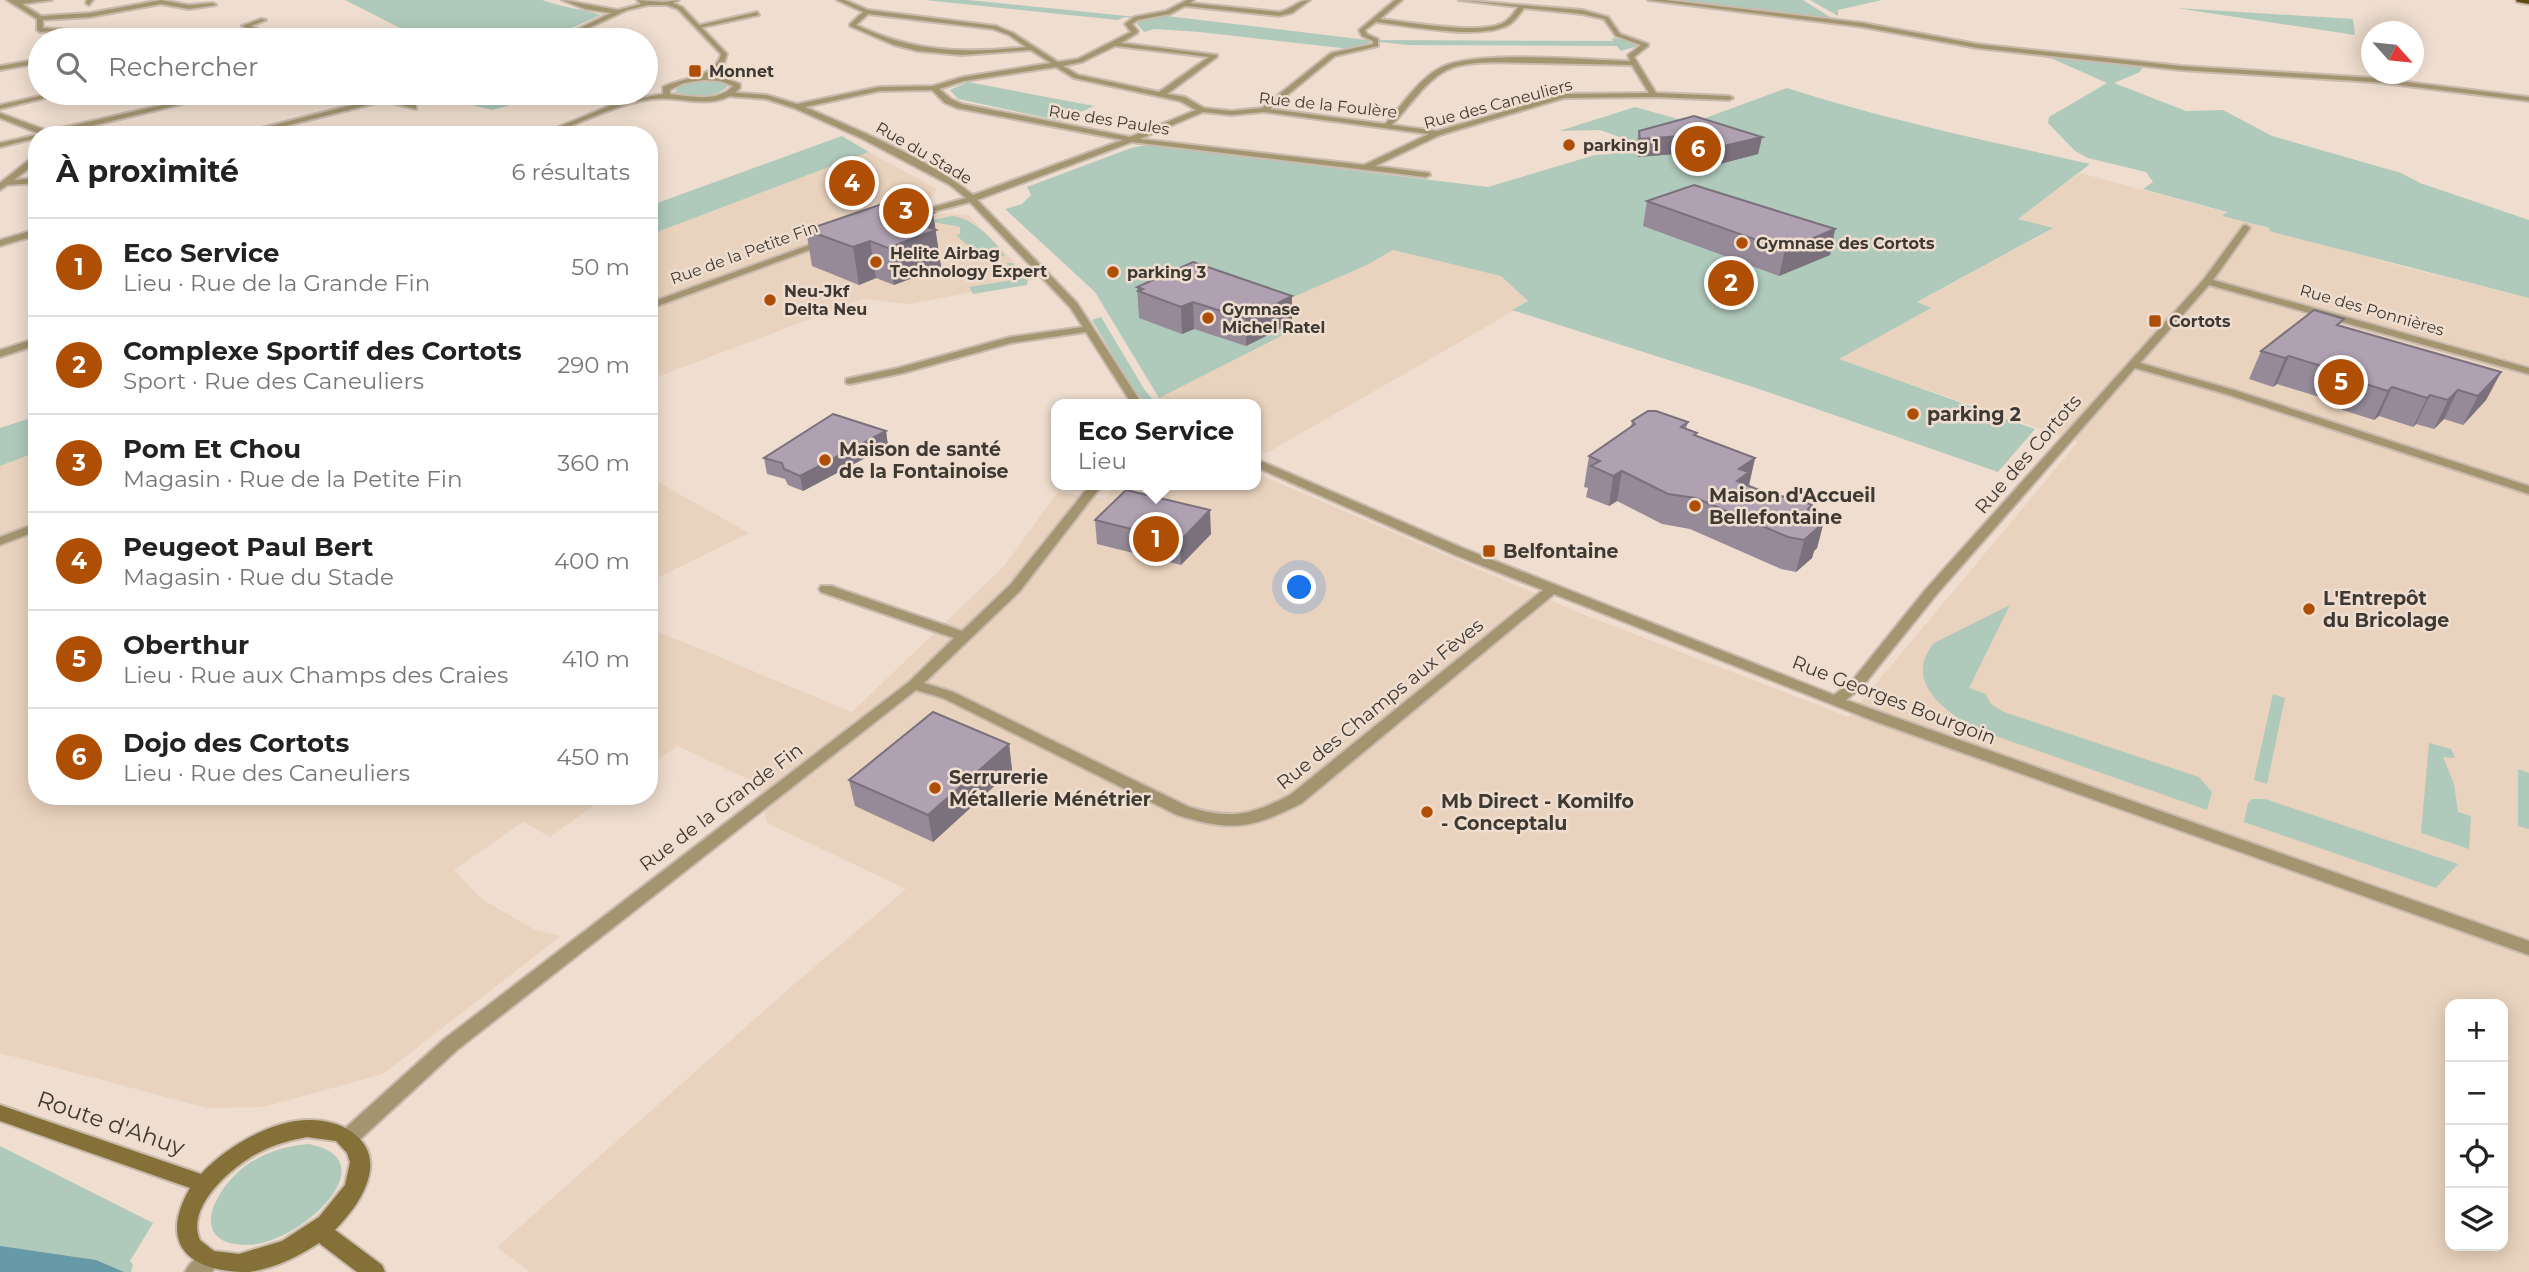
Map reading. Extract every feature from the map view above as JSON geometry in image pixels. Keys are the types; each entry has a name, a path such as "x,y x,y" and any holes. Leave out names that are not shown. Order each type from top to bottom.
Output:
{"highway":[{"path":"2520,0 2529,2"}],"main road":[{"name":"Route d'Ahuy","path":"0,1113 204,1184"},
{"path":"307,1128 331,1130 348,1138 358,1152 360,1169 354,1188 341,1209 319,1230 292,1248 262,1260 203,1266 187,1238 187,1221 192,1203 204,1184 226,1163 251,1146 279,1134 307,1128"},
{"path":"319,1230 374,1272"}],"street":[{"path":"13,2 49,0"},
{"path":"13,2 40,18 90,15 169,0"},
{"path":"565,0 587,8 619,12"},
{"name":"Rue de la Foulère","path":"840,0 867,12 994,27 1011,34 1056,65 1087,81 1182,99 1202,110 1231,113 1264,110 1437,132"},
{"path":"797,106 885,88 934,88 963,79 1090,58 1135,32 1128,24 1130,21 1168,13 1187,2 1279,14 1290,12 1307,0"},
{"path":"1388,0 1399,0"},
{"path":"1264,110 1333,54 1376,45 1376,40 1362,32 1399,0"},
{"path":"1462,0 1581,12 1606,18 1618,35 1646,45 1631,53 1634,63 1654,95"},
{"path":"1651,0 1815,19 1977,46 2115,61 2375,80 2529,99"},
{"path":"632,7 640,1 649,4"},
{"path":"584,28 632,7 672,1 724,54 722,63 702,79"},
{"path":"161,2 189,7 213,5"},
{"path":"1375,20 1443,27 1493,27 1507,24 1522,7"},
{"path":"867,12 852,24 912,49 969,54 1031,48"},
{"path":"699,26 757,15"},
{"path":"40,18 40,28"},
{"path":"250,28 245,26 263,20"},
{"path":"1116,44 1215,56 1160,95"},
{"path":"1388,125 1441,71 1454,65 1487,62 1634,63"},
{"path":"0,68 28,63"},
{"path":"658,97 667,95 664,92 671,86 702,79 722,79 735,83 736,88 728,94"},
{"name":"Rue des Paules","path":"934,88 948,101 969,108 1133,140 1426,176"},
{"name":"Rue du Stade","path":"667,95 694,99 728,94 775,99 797,106 953,183 971,198 1074,305 1134,399"},
{"name":"Rue des Caneuliers","path":"1365,168 1437,132 1564,96 1729,98"},
{"path":"0,107 28,101"},
{"path":"80,126 171,105"},
{"path":"294,126 362,105"},
{"path":"407,105 413,107"},
{"path":"567,126 624,105"},
{"path":"902,219 958,204 1133,140 1202,110"},
{"path":"0,115 28,127"},
{"path":"0,145 28,139"},
{"path":"3,185 28,165"},
{"path":"3,185 28,181"},
{"name":"Rue des Cortots","path":"1835,701 1857,684 1931,592 2207,281 2246,228"},
{"path":"0,243 28,235"},
{"name":"Rue de la Petite Fin","path":"658,303 831,240"},
{"name":"Rue des Ponnières","path":"2207,281 2529,371"},
{"path":"850,380 899,371 1010,340 1086,326"},
{"path":"0,354 28,344"},
{"path":"2132,364 2230,392 2529,490"},
{"name":"Rue Georges Bourgoin","path":"1261,465 1552,589 1835,701 2206,836 2529,948"},
{"name":"Rue de la Grande Fin","path":"348,1138 450,1045 914,685 1016,588 1092,490"},
{"path":"0,541 28,530"},
{"path":"826,589 964,637"},
{"name":"Rue des Champs aux Fèves","path":"914,685 948,695 1183,811 1216,821 1256,820 1296,799 1552,589"}],"shaded area":[{"path":"869,152 937,189 925,205 940,213 968,215 1033,280 910,304 863,299 658,377 658,232"},
{"path":"2080,173 2229,213 2223,215 2400,266 2529,298 2529,1272 530,1272 497,1247 906,889 767,823 758,784 678,746 658,760 658,632 852,712 1003,567 1058,492 1105,499 1113,490 1261,490 1261,475 1580,613 1848,717 2078,442 1838,359 1930,308 1916,303 2052,229 2017,218"},
{"path":"1393,250 1501,276 1529,302 1267,453 1261,450 1261,399 1159,398 1302,326 1278,315 1292,306 1282,301 1367,265"},
{"path":"28,455 28,805 594,805 550,837 523,822 454,870 482,899 535,930 561,936 383,1074 264,1107 207,1108 0,1053 0,466"},
{"path":"658,482 749,533 658,578"}],"green space":[{"path":"345,0 542,0 601,15 572,28 398,27"},
{"path":"925,0 968,0 1146,18 1167,16 1367,40 1613,41 1612,38 1631,41 1638,46 1621,51 1617,46 1408,45 1370,41 1366,46 1350,49 1200,32 1154,29 1144,32 1137,24 1141,19 1124,17 1118,20"},
{"path":"1803,0 1833,19 1682,2"},
{"path":"1810,0 1882,0 1838,10 1838,16"},
{"path":"2176,8 2353,19 2355,35"},
{"path":"2026,53 2143,66 2140,72 2114,83 2186,111 2223,110 2272,136 2401,173 2420,183 2529,220 2529,298 2269,231 2270,228 2222,216 2227,212 2143,189 2153,182 2146,172 2088,158 2075,151 2048,123 2049,117 2107,83 2053,59"},
{"path":"700,81 716,81 728,86 717,93 703,96 688,96 675,92 679,86"},
{"path":"968,82 1094,106 1061,121 958,99 950,90"},
{"path":"1787,88 1899,120 2090,164 2018,219 2053,228 1917,302 1931,308 1839,359 2035,429 1998,472 1762,390 1512,310 1528,301 1501,276 1393,250 1367,265 1284,301 1293,306 1279,315 1303,325 1159,398 1095,292 1005,209 1022,204 1031,195 1027,187 1131,148 1146,145 1488,187 1595,155 1611,154 1613,148 1631,141 1600,130 1559,131 1635,107 1692,123"},
{"path":"472,105 510,105 492,110"},
{"path":"842,136 869,152 658,232 658,203"},
{"path":"952,216 975,225 1005,256 984,260 956,235 960,234 960,227 928,221"},
{"path":"1006,263 1012,263 1028,279 1027,285 973,294 969,287 1020,279"},
{"path":"1101,317 1152,399 1143,399 1134,391 1092,320"},
{"path":"28,419 28,455 0,466 0,428"},
{"path":"2010,605 1969,688 1986,694 1991,704 2004,712 2199,777 2212,792 2207,810 1973,728 1939,703 1925,682 1923,670 1926,657 1934,643"},
{"path":"2273,694 2285,698 2267,784 2254,780"},
{"path":"2429,743 2451,749 2455,758 2443,757 2454,784 2458,812 2471,816 2469,849 2421,833"},
{"path":"2518,769 2529,773 2529,829 2518,826"},
{"path":"2252,799 2265,799 2458,864 2436,888 2244,822 2248,803"},
{"path":"308,1144 332,1153 341,1166 339,1183 328,1201 289,1232 267,1242 246,1245 227,1242 216,1235 211,1224 212,1212 217,1199 236,1173 269,1153"},
{"path":"0,1146 153,1223 130,1261 133,1265 131,1272 0,1272"}],"water":[{"path":"0,1246 96,1260 124,1272 0,1272"}],"building":[{"path":"1694,116 1762,137 1715,148 1687,148 1696,135 1640,139 1639,131"},
{"path":"1694,185 1835,229 1785,250 1647,201"},
{"path":"894,200 933,213 910,221 936,230 888,248 870,241 853,247 806,230"},
{"path":"1193,262 1292,296 1246,319 1193,302 1181,307 1138,291 1143,289 1137,287"},
{"path":"2314,310 2344,319 2337,325 2501,372 2478,396 2458,390 2448,400 2430,395 2427,398 2392,387 2388,391 2340,376 2344,373 2289,356 2285,358 2261,351"},
{"path":"1648,411 1656,411 1688,422 1681,427 1697,433 1694,435 1755,458 1739,469 1749,472 1737,481 1771,495 1795,498 1812,505 1808,509 1825,517 1816,525 1820,526 1804,540 1788,537 1696,498 1668,494 1622,471 1613,476 1591,466 1600,461 1589,456 1635,424 1632,421"},
{"path":"833,414 886,431 800,476 784,469 782,463 764,458"},
{"path":"1126,490 1210,510 1180,541 1095,520"},
{"path":"933,712 1009,744 928,815 849,780"}],"place":[{"name":"Monnet","path":"695,71"},
{"name":"parking 1","path":"1569,145"},
{"name":"Dojo des Cortots","path":"1698,149"},
{"name":"Peugeot Paul Bert","path":"852,183"},
{"name":"Pom Et Chou","path":"906,211"},
{"name":"Gymnase des Cortots","path":"1742,243"},
{"name":"Helite Airbag Technology Expert","path":"876,262"},
{"name":"parking 3","path":"1113,272"},
{"name":"Complexe Sportif des Cortots","path":"1731,283"},
{"name":"Neu-Jkf Delta Neu","path":"770,300"},
{"name":"Gymnase Michel Ratel","path":"1208,318"},
{"name":"Cortots","path":"2155,321"},
{"name":"Oberthur","path":"2341,382"},
{"name":"parking 2","path":"1913,414"},
{"name":"Maison de santé de la Fontainoise","path":"825,460"},
{"name":"Maison d'Accueil Bellefontaine","path":"1695,506"},
{"name":"Eco Service","path":"1156,539"},
{"name":"Belfontaine","path":"1489,551"},
{"name":"L'Entrepôt du Bricolage","path":"2309,609"},
{"name":"Serrurerie Métallerie Ménétrier","path":"935,788"},
{"name":"Mb Direct - Komilfo - Conceptalu","path":"1427,812"}]}
